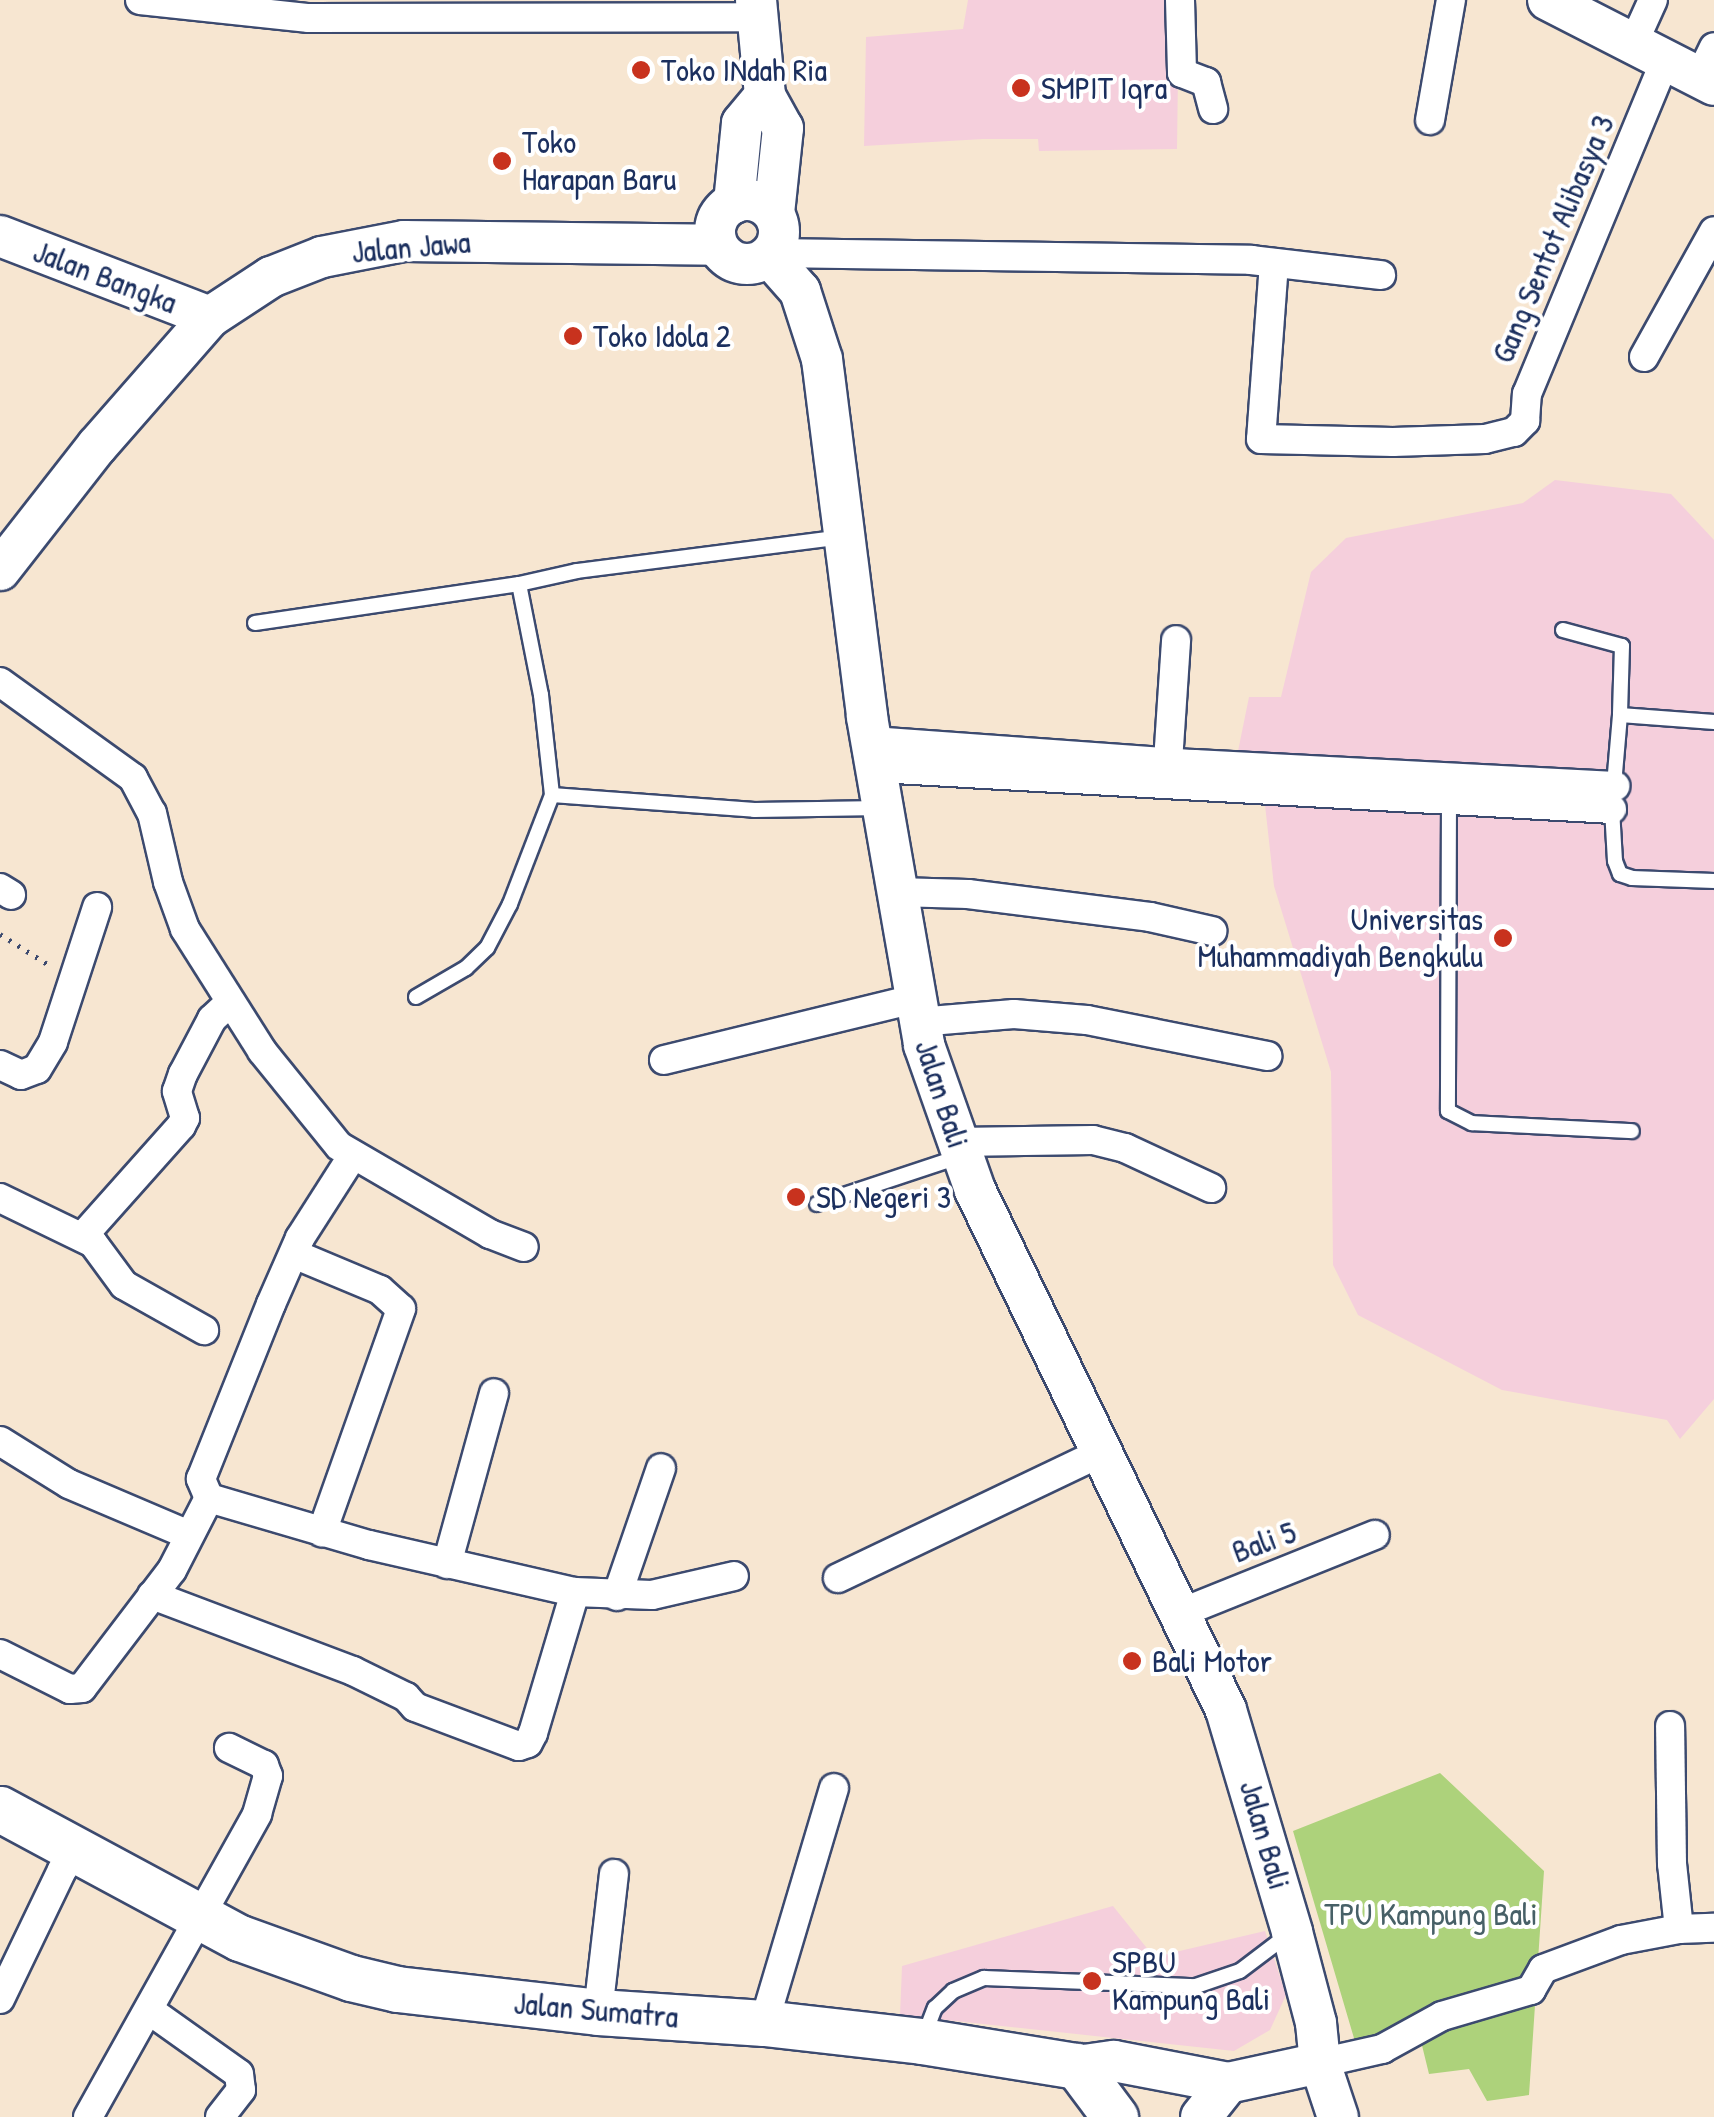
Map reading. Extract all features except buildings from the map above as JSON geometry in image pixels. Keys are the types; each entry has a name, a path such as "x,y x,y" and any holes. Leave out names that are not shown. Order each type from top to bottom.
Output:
{"main road":[{"name":"Jalan Sumatra","path":"0,1808 200,1918 302,1962 397,1990 598,2012 764,2023 922,2041 1077,2066"},
{"path":"1077,2066 1115,2117"}],"street":[{"path":"140,0 309,18 756,8 765,96 783,128 772,241"},
{"path":"1180,0 1182,73 1207,83 1213,109"},
{"path":"1430,120 1451,0"},
{"path":"1548,0 1685,62"},
{"path":"1653,0 1685,62"},
{"name":"Gang Sentot Alibasya 3","path":"1274,263 1261,438 1393,442 1486,439 1514,432 1525,421 1527,394 1685,62"},
{"path":"734,203 742,123 765,96"},
{"path":"772,241 754,201 734,203 719,216 717,245 741,264 772,241 1274,263 1381,275"},
{"path":"1644,357 1714,231"},
{"name":"Jalan Bangka","path":"0,236 210,317"},
{"name":"Jalan Jawa","path":"0,570 97,446 210,317 288,270 322,257 404,241 717,245"},
{"name":"Jalan Bali","path":"772,241 812,323 822,359 843,536 916,1010 959,1149 1226,1710 1292,1932 1316,2023 1320,2063 1338,2117"},
{"path":"1168,762 1176,640"},
{"path":"0,682 132,778 152,813 168,882 185,929 223,1009 348,1162 490,1234 524,1247"},
{"path":"875,754 1168,762 1450,789"},
{"path":"875,754 1614,798"},
{"path":"896,892 968,894 1150,918 1212,931"},
{"path":"0,1065 21,1075 37,1069 53,1042 97,907"},
{"path":"82,1237 184,1122 177,1091 223,1009"},
{"path":"664,1060 916,1010 1087,1020 1267,1056"},
{"path":"959,1149 1093,1140 1126,1148 1211,1188"},
{"path":"348,1162 294,1254 200,1479 209,1498 322,1532 575,1592 652,1595 734,1576"},
{"path":"0,1198 93,1243 124,1284 204,1330"},
{"path":"294,1254 380,1290 402,1309 322,1532"},
{"path":"447,1564 494,1392"},
{"path":"0,1440 69,1484 189,1535"},
{"path":"838,1578 1102,1452"},
{"path":"618,1596 660,1468"},
{"path":"0,1654 70,1689 82,1688 172,1570 209,1498"},
{"name":"Bali 5","path":"1178,1614 1376,1535"},
{"path":"152,1595 353,1671 406,1697 415,1707 520,1746 528,1743 533,1733 575,1592"},
{"path":"1670,1726 1672,1864 1679,1929"},
{"path":"88,2117 258,1814 268,1776 264,1766 230,1748"},
{"path":"764,2023 834,1788"},
{"path":"0,1999 62,1870 78,1848"},
{"path":"598,2012 614,1874"},
{"path":"1201,2117 1228,2083 1382,2049 1442,2016 1531,1990 1543,1968 1621,1940 1679,1929 1714,1928"},
{"path":"149,2010 240,2074 241,2090 220,2117"},
{"name":"Jalan Sumatra","path":"1077,2066 1114,2061 1228,2083"}],"lane":[{"path":"255,623 520,584 577,570 843,536"},
{"path":"416,997 466,968 487,948 510,904 552,796 541,695 520,584"},
{"path":"1563,630 1622,646 1614,798 1615,865 1620,874 1632,878 1714,881"},
{"path":"1620,714 1714,722"},
{"path":"1450,789 1448,1110 1472,1123 1632,1131"},
{"path":"552,796 754,810 884,808"},
{"path":"817,1204 959,1149"},
{"path":"922,2041 934,2008 953,1991 984,1978 1196,1986 1240,1972 1292,1932"}],"path":[{"path":"0,934 74,980"}],"shaded area":[{"name":"SMPIT Iqra","path":"968,0 1179,0 1177,149 1039,151 1038,139 864,146 866,37 963,29"},
{"name":"Universitas Muhammadiyah Bengkulu","path":"1555,480 1671,494 1714,540 1714,1399 1680,1439 1667,1420 1502,1390 1358,1315 1333,1265 1331,1072 1274,886 1264,796 1235,766 1249,697 1281,697 1311,572 1346,538 1523,503"},
{"name":"SPBU Kampung Bali","path":"1113,1906 1154,1957 1265,1931 1286,1995 1270,2030 1234,2051 900,2015 902,1966"}],"green space":[{"name":"TPU Kampung Bali","path":"1440,1773 1544,1871 1529,2095 1487,2101 1469,2069 1429,2074 1417,2025 1356,2045 1293,1831"}],"place":[{"name":"Toko INdah Ria","path":"641,70"},
{"name":"SMPIT Iqra","path":"1021,88"},
{"name":"Toko Harapan Baru","path":"502,161"},
{"name":"Toko Idola 2","path":"573,336"},
{"name":"Universitas Muhammadiyah Bengkulu","path":"1503,938"},
{"name":"SD Negeri 3","path":"796,1197"},
{"name":"Bali Motor","path":"1132,1661"},
{"name":"SPBU Kampung Bali","path":"1092,1981"}]}
